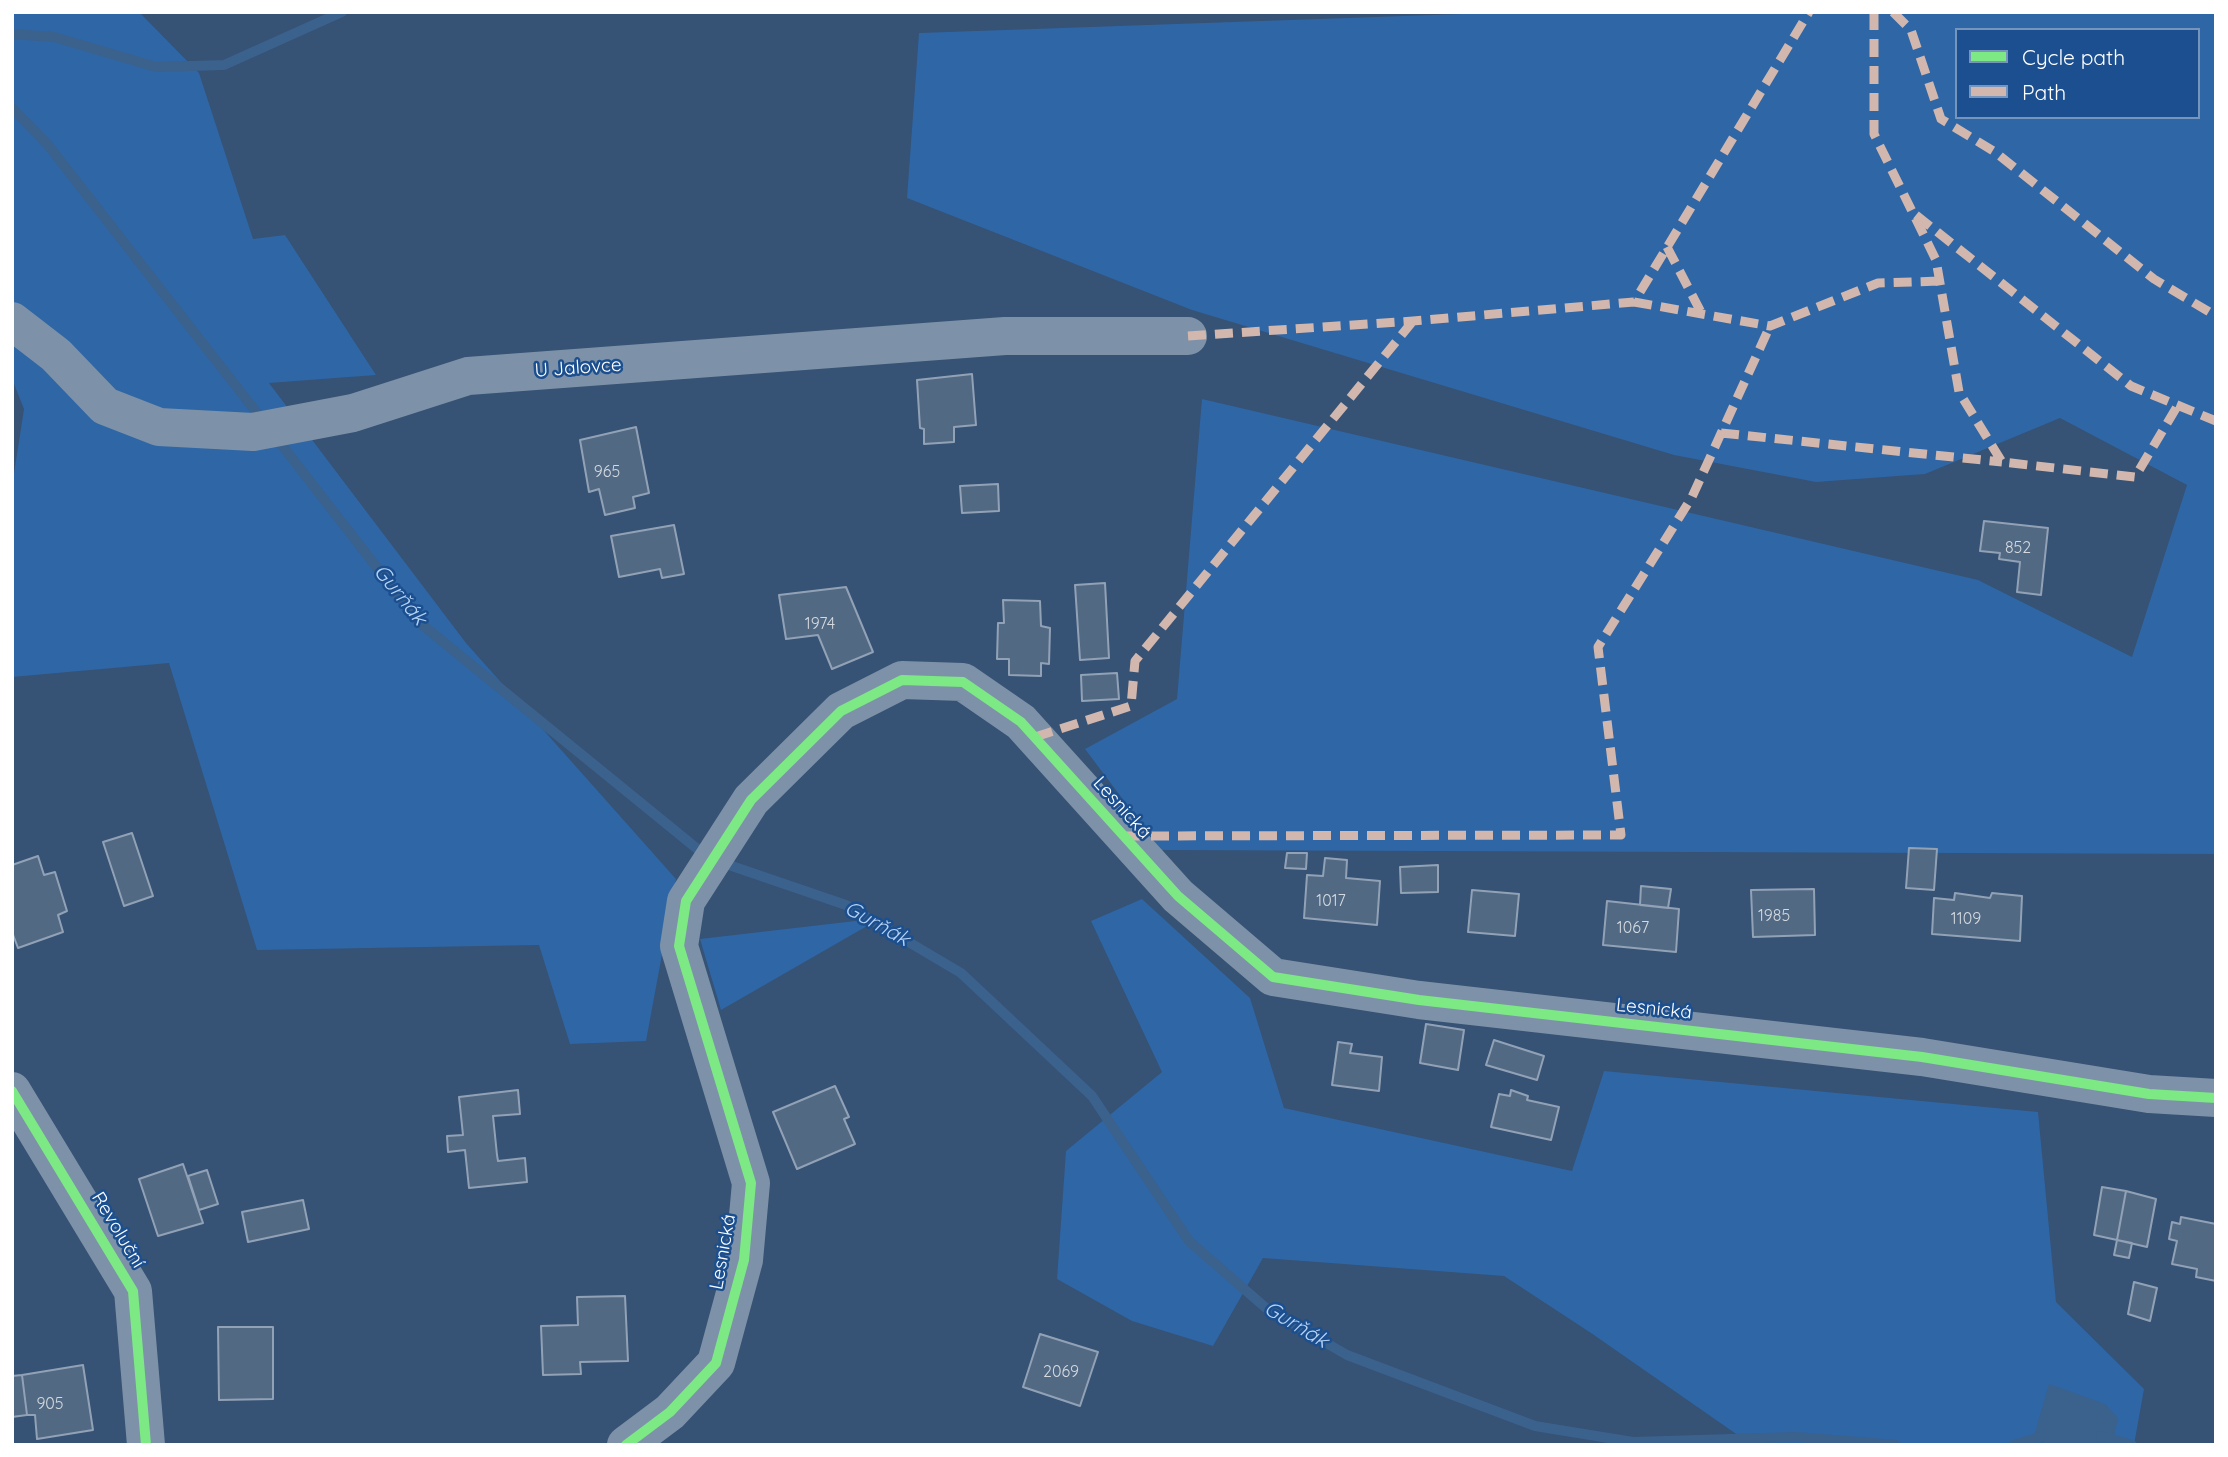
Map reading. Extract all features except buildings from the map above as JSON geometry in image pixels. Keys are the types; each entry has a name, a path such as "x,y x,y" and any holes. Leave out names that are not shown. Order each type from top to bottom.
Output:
{"street":[{"name":"U Jalovce","path":"12,321 57,355 105,407 159,427 253,432 353,413 468,376 1005,336 1188,336"},
{"name":"Lesnická","path":"626,1445 670,1412 716,1363 744,1260 751,1183 679,946 686,901 751,800 841,710 902,680 963,682 1021,722 1178,896 1273,976 1419,1000 1922,1057 2150,1094 2216,1098"},
{"name":"Revoluční","path":"12,1091 65,1174 133,1291 146,1445"}],"shaded area":[{"path":"12,12 139,12 199,73 253,239 285,235 376,375 269,383 466,643 676,879 646,1041 570,1044 539,945 257,950 169,663 12,677 12,486 24,409 12,379"},
{"path":"1518,12 2216,12 2216,854 1161,850 1085,749 1177,699 1202,399 1978,580 2132,657 2187,485 2060,418 1925,474 1816,482 1674,455 1192,310 907,198 919,33"},
{"path":"1142,899 1250,998 1284,1108 1572,1171 1604,1071 2038,1112 2056,1302 2144,1389 2134,1445 2108,1445 2114,1437 2033,1440 2051,1445 1752,1445 1504,1276 1263,1258 1213,1346 1132,1321 1057,1279 1066,1151 1162,1072 1091,921"},
{"path":"881,918 721,1010 700,939"},
{"path":"2049,1384 2105,1404 2118,1418 2114,1437 2108,1445 2051,1445 2033,1440"}],"waterway":[{"path":"12,34 54,37 156,67 224,65 342,12"},
{"name":"Gurňák","path":"12,108 48,145 264,422"},
{"name":"Gurňák","path":"274,435 420,623 706,856"},
{"name":"Gurňák","path":"720,862 846,905 961,973 1092,1096 1189,1241 1266,1308 1347,1355 1535,1426 1633,1442 1796,1437 1896,1445"},
{"name":"Gurňák","path":"2014,1445 2046,1435"},
{"name":"Gurňák","path":"2101,1436 2132,1445"}],"marked path":[{"path":"1188,336 1413,321 1634,302 1809,12"},
{"path":"1874,12 1874,134 1936,260 1959,392 2002,462 2135,477 2178,405"},
{"path":"1893,12 1911,30 1941,119 1995,152 2154,279 2216,316"},
{"path":"1916,215 2131,386 2216,421"},
{"path":"1667,247 1702,314"},
{"path":"1634,302 1770,326 1878,283 1941,281"},
{"path":"1035,737 1131,706 1135,661 1413,321"},
{"path":"1124,836 1621,835 1598,647 1692,497 1770,326"},
{"path":"1721,433 2002,462"}],"cycle path":[{"path":"626,1445 670,1412 716,1363 744,1260 751,1183 679,946 686,901 751,800 841,711 902,680 963,682 1021,722 1178,896 1273,977 1419,1000 1922,1057 2149,1094 2216,1098"},
{"path":"12,1091 133,1291 146,1445"}]}
